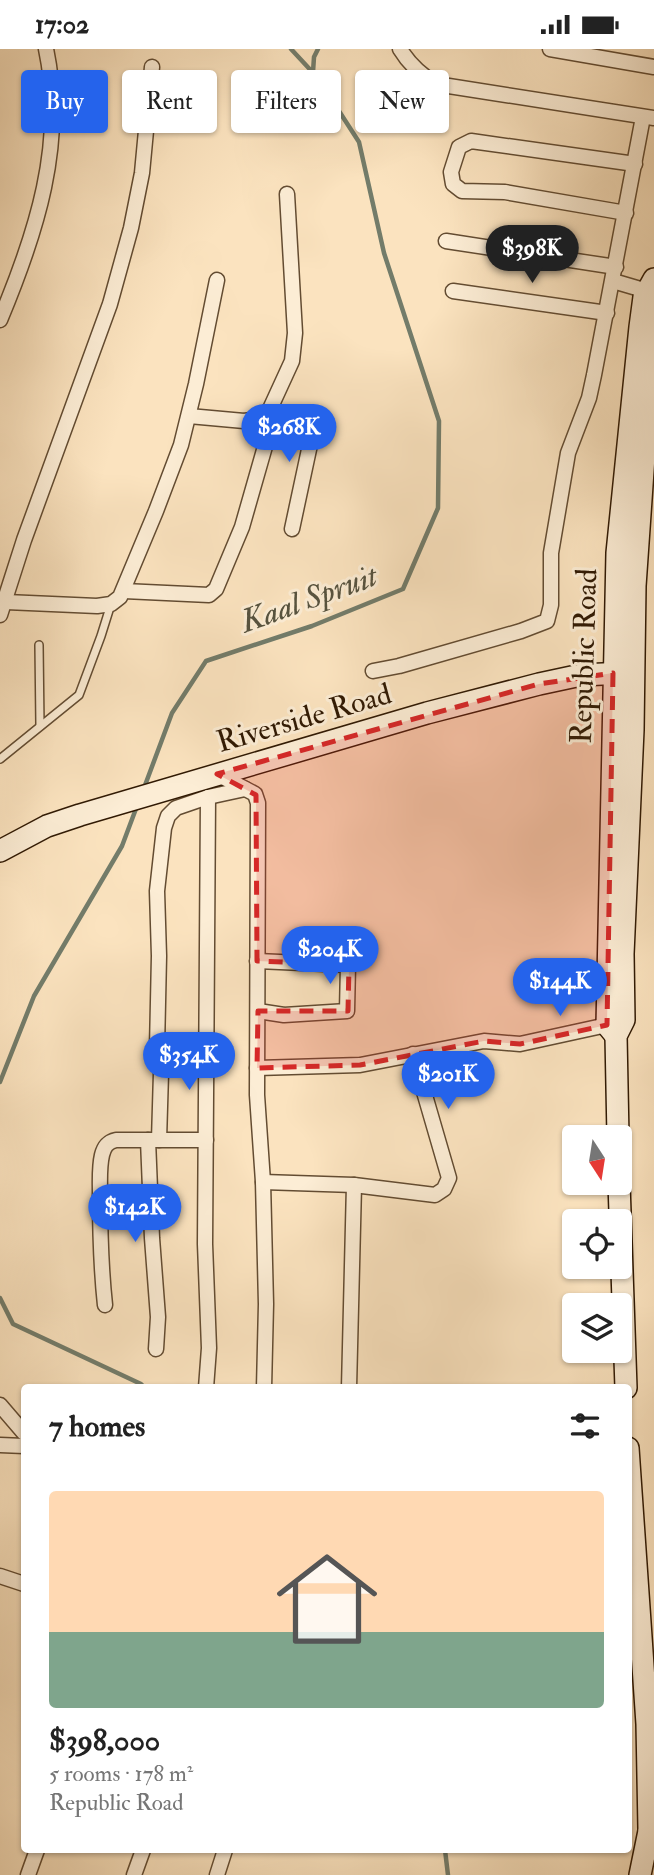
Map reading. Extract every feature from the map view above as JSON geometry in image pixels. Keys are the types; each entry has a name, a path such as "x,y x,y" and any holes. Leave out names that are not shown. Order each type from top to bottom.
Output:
{"street":[{"path":"0,320 26,253 49,170 53,140 53,101 46,49"},
{"path":"373,671 534,628 547,621 551,605 551,553 568,453 589,398 635,164 649,118 436,84 407,61 400,49"},
{"path":"550,49 654,67"},
{"path":"152,67 142,173 120,266 99,337 24,540 3,608 111,604 124,591 171,475 189,416 217,280"},
{"path":"626,213 505,192 462,191 453,184 451,172 459,147 471,141 635,164"},
{"path":"124,591 209,595 216,590 242,527 274,401 295,348 287,194"},
{"path":"446,241 652,282"},
{"name":"Republic Road","path":"617,1125 611,1031 624,1020 623,673 617,553 642,317 652,282"},
{"path":"453,291 607,313"},
{"name":"Republic Road","path":"623,673 648,486 654,312"},
{"path":"189,416 244,421 270,415 306,415 312,419 314,426 292,529"},
{"name":"Riverside Road","path":"0,851 47,826 427,713 581,675 623,673"},
{"path":"217,774 255,794 258,803 257,1067 260,1151 264,1182 264,1384"},
{"path":"156,1349 158,1317 152,1238 154,1140 161,1073 157,1048 159,955 156,891 161,842 168,816 176,808 244,789"},
{"path":"206,1384 209,1347 206,1298 208,797"},
{"path":"257,961 348,965 347,1011 284,1016 258,1011"},
{"path":"257,1067 340,1067 484,1041 520,1044 611,1031"},
{"path":"264,1182 354,1185 435,1195 444,1189 449,1178 414,1054"},
{"path":"105,1305 100,1220 102,1154 109,1142 206,1140"},
{"path":"349,1384 354,1185"},
{"path":"619,1195 625,1384"},
{"path":"0,1405 21,1430"},
{"path":"0,1445 21,1446"},
{"path":"632,1506 652,1839 640,1875"},
{"path":"0,1576 21,1583"},
{"path":"28,1875 36,1853"},
{"path":"134,1875 142,1853"},
{"path":"217,1875 224,1853"}],"lane":[{"path":"0,759 79,695 111,604"},
{"path":"39,645 40,726"}],"highlighted area":[{"path":"613,673 607,1025 520,1044 484,1041 360,1065 257,1068 258,1011 348,1011 349,965 257,961 256,795 217,774 539,684"}],"waterway":[{"name":"Kaal Spruit","path":"144,788 172,713 206,661 312,626 403,589 438,508 439,421 384,253 359,142 317,77 291,49"},
{"path":"313,70 318,49"},
{"name":"Kaal Spruit","path":"0,1082 34,996 122,846 137,806"},
{"name":"Kaal Spruit","path":"0,1298 13,1324 141,1384"},
{"name":"Kaal Spruit","path":"445,1853 448,1875"}]}
